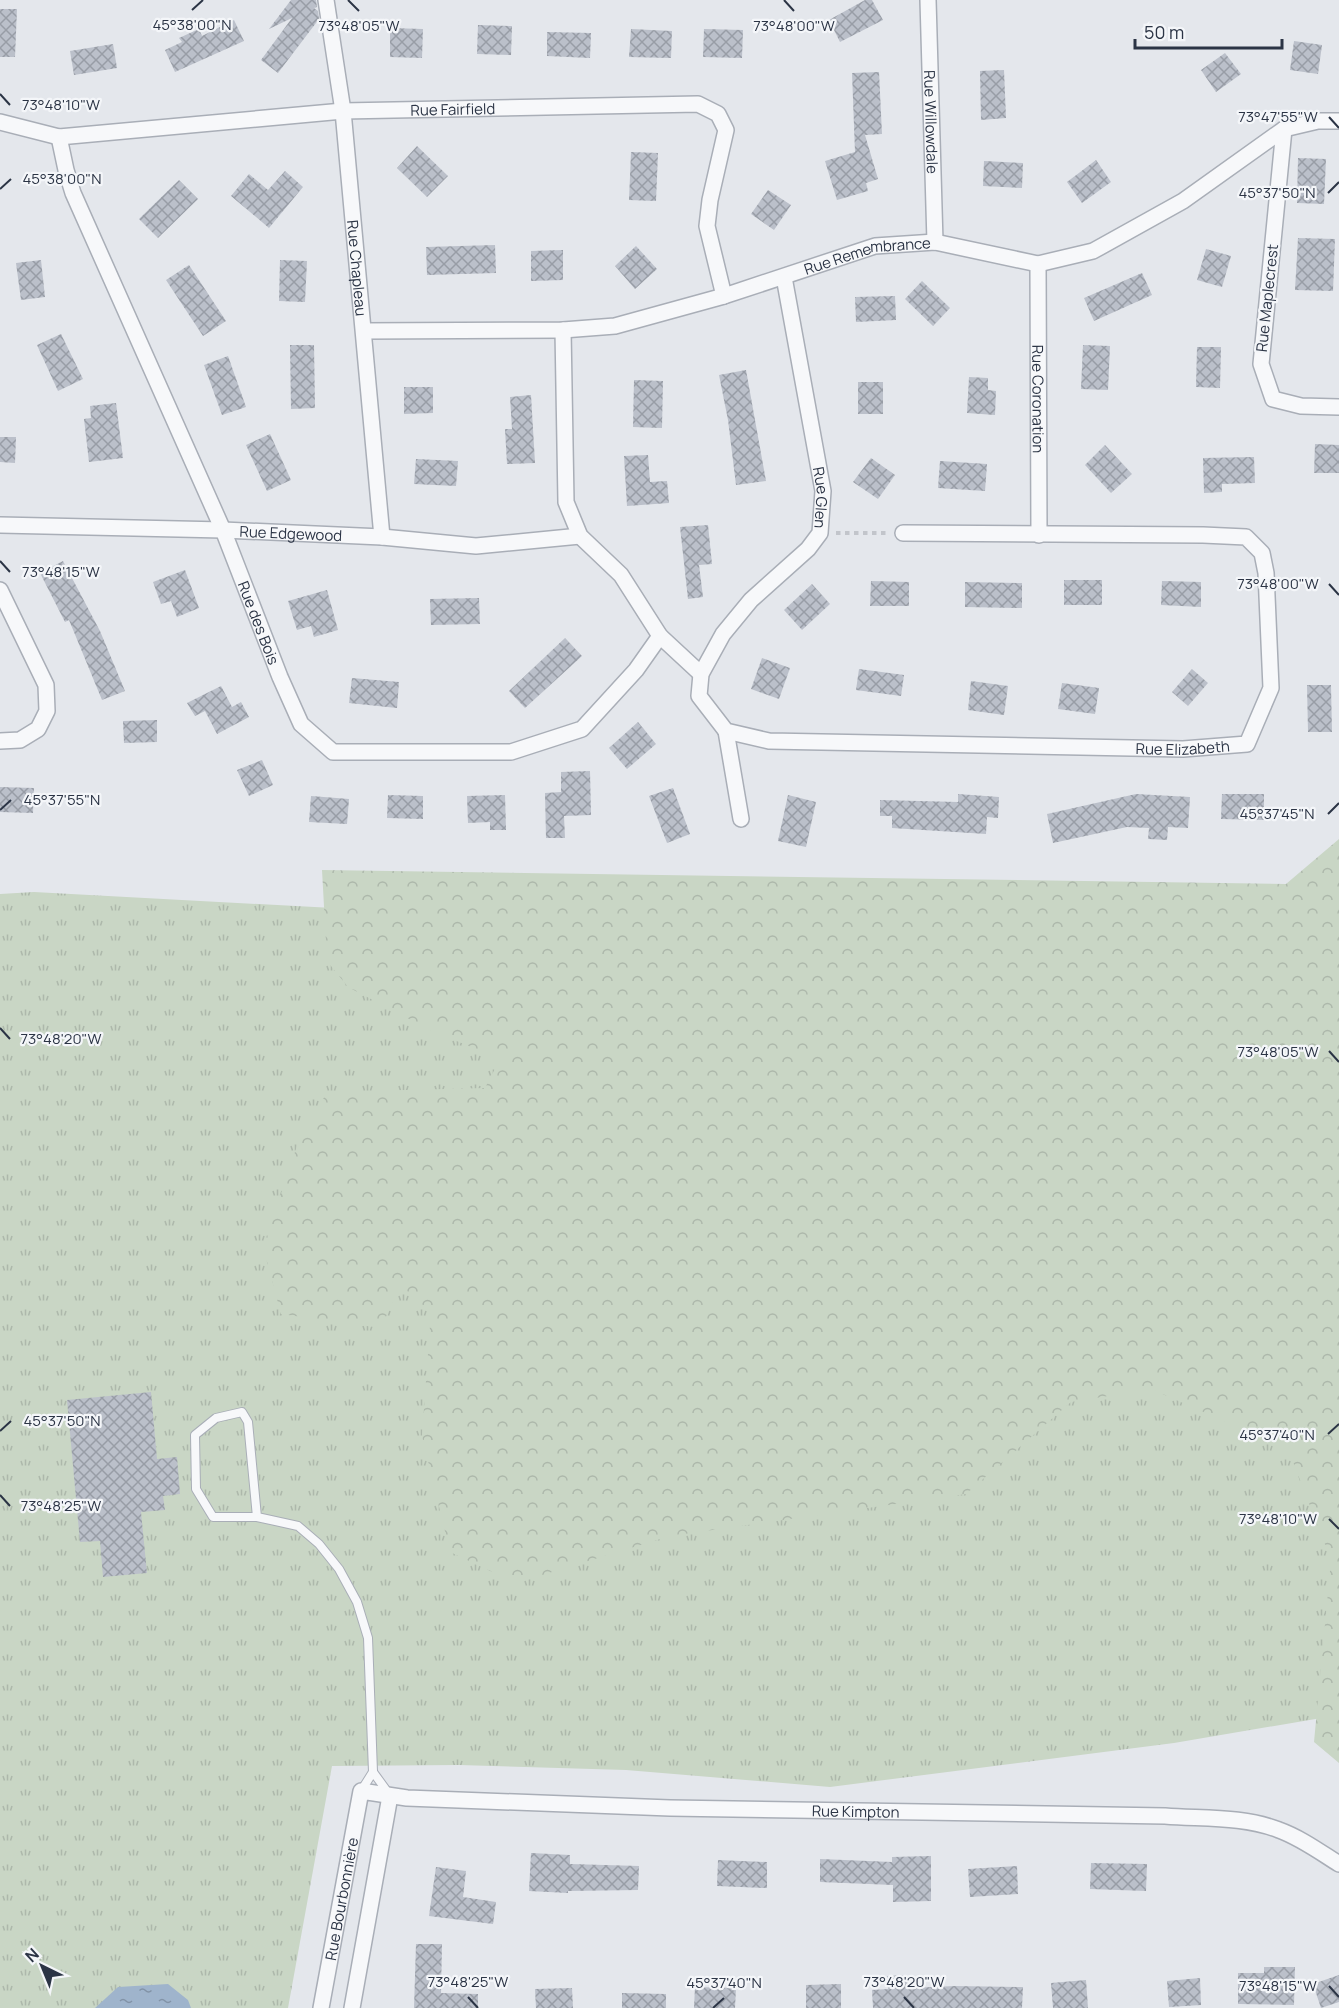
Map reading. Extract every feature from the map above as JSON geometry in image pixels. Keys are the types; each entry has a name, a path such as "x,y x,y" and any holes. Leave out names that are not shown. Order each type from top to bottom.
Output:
{"street":[{"name":"Rue Chapleau","path":"326,0 343,111 382,537"},
{"name":"Rue Willowdale","path":"928,0 935,242"},
{"name":"Rue Fairfield","path":"0,122 60,137 343,111 698,104 718,114 726,130 710,200 707,226 724,296"},
{"name":"Rue Remembrance","path":"364,331 563,330 615,326 724,296 875,246 935,242 1038,264 1093,250 1153,218 1183,201 1284,129 1318,121 1339,121"},
{"name":"Rue Maplecrest","path":"1284,129 1261,364 1273,399 1301,406 1339,407"},
{"name":"Rue des Bois","path":"60,137 73,193 223,530 280,677 301,724 333,752 511,752 582,729 636,670 660,636"},
{"name":"Rue Coronation","path":"1038,264 1039,535"},
{"name":"Rue Glen","path":"701,675 723,634 751,600 808,549 820,532 823,491 784,277"},
{"path":"563,330 566,502 580,536 621,575 660,636 701,675 699,696 726,731 741,819"},
{"name":"Rue Edgewood","path":"0,525 223,530 382,537 476,546 580,536"},
{"name":"Rue Elizabeth","path":"726,731 769,741 1183,749 1247,744 1271,688 1266,573 1262,553 1246,537 1203,534 903,533"},
{"path":"0,590 46,685 47,711 38,729 20,740 0,741"},
{"name":"Rue Kimpton","path":"361,1791 407,1798 686,1809 1165,1816 1238,1820 1280,1830 1339,1864"},
{"name":"Rue Bourbonnière","path":"321,2008 361,1791"},
{"name":"Rue Bourbonnière","path":"352,2008 390,1796"}],"lane":[{"path":"256,1517 248,1422 242,1413 216,1418 195,1436 195,1489 213,1517 256,1517 298,1526 319,1544 339,1569 357,1602 368,1638 373,1772 390,1796"},
{"path":"361,1791 373,1772"}],"path":[{"path":"820,532 903,533"}],"green space":[{"path":"1339,839 1339,1763 1314,1742 1331,1560 1288,1449 1151,1389 1071,1402 966,1494 670,1536 516,1583 450,1552 422,1436 431,1312 400,1285 381,1328 281,1314 263,1247 297,1146 327,1092 485,1088 500,1059 430,1030 348,987 327,961 322,870 1286,884"},
{"path":"34,892 538,919 1330,1304 1339,1715 1174,1743 830,1787 626,1770 459,1765 332,1766 288,2008 0,2008 0,894"}],"water":[{"path":"168,1984 188,2000 191,2008 95,2008 118,1987"}],"building":[{"path":"291,0 316,0 317,7 314,8 318,11 319,19 278,73 261,60 292,18 269,29"},
{"path":"865,0 872,0 883,20 840,42 829,20"},
{"path":"0,9 17,9 15,57 0,57"},
{"path":"234,20 244,41 175,72 165,50 182,42 179,38 199,29 202,36"},
{"path":"478,25 512,26 511,55 477,54"},
{"path":"390,28 423,29 422,58 390,57"},
{"path":"631,29 672,31 671,58 629,57"},
{"path":"704,29 743,30 742,58 703,57"},
{"path":"547,32 591,33 590,58 547,56"},
{"path":"1294,41 1322,45 1318,74 1290,70"},
{"path":"113,44 117,68 74,75 70,51"},
{"path":"1225,53 1241,74 1216,92 1201,70"},
{"path":"1004,70 1006,118 981,120 980,71"},
{"path":"879,72 882,134 865,135 878,179 866,183 868,191 837,200 825,161 855,152 852,73"},
{"path":"417,146 448,176 427,197 397,168"},
{"path":"631,152 658,153 656,201 629,200"},
{"path":"1298,158 1326,159 1324,204 1297,203"},
{"path":"1096,160 1111,182 1082,203 1067,182"},
{"path":"984,161 1023,163 1022,188 983,186"},
{"path":"285,171 303,187 269,228 231,196 249,174 268,190"},
{"path":"179,180 198,199 158,238 139,219"},
{"path":"768,190 791,205 774,230 751,214"},
{"path":"1298,238 1335,239 1333,291 1295,290"},
{"path":"495,245 496,273 427,275 426,247"},
{"path":"636,246 657,269 635,289 615,266"},
{"path":"1206,249 1231,256 1222,287 1197,280"},
{"path":"563,250 563,280 531,281 531,251"},
{"path":"41,260 45,297 21,300 16,263"},
{"path":"280,260 307,261 305,302 279,301"},
{"path":"189,265 226,321 203,336 166,280"},
{"path":"1142,273 1152,295 1094,321 1084,298"},
{"path":"922,281 950,308 933,326 905,299"},
{"path":"895,296 896,320 856,322 855,297"},
{"path":"61,334 83,379 58,391 37,345"},
{"path":"290,345 314,345 315,408 291,409"},
{"path":"1083,345 1110,346 1108,390 1081,389"},
{"path":"1197,347 1221,347 1220,388 1196,387"},
{"path":"228,356 246,407 222,415 204,365"},
{"path":"746,370 766,481 736,485 728,420 719,375"},
{"path":"969,377 988,378 988,390 996,391 995,415 967,413"},
{"path":"634,380 663,381 662,428 633,427"},
{"path":"858,382 883,382 883,414 858,414"},
{"path":"404,387 433,387 433,413 404,414"},
{"path":"531,395 535,463 507,464 505,429 512,429 510,397"},
{"path":"116,403 123,458 89,462 84,419 91,418 90,406"},
{"path":"270,434 291,480 267,491 246,445"},
{"path":"0,437 16,437 15,463 0,462"},
{"path":"1315,444 1339,445 1339,473 1314,473"},
{"path":"1105,445 1132,474 1111,493 1085,465"},
{"path":"648,455 650,482 667,481 669,503 627,506 624,456"},
{"path":"1254,457 1255,483 1222,484 1222,492 1204,493 1203,458"},
{"path":"871,458 895,475 878,499 853,482"},
{"path":"416,459 458,461 456,486 414,484"},
{"path":"940,461 987,464 985,491 938,488"},
{"path":"708,525 712,564 699,565 703,597 688,599 680,527"},
{"path":"63,561 100,631 125,691 102,700 69,620 65,622 40,573"},
{"path":"185,570 199,608 177,617 171,601 161,604 153,582"},
{"path":"1064,580 1102,580 1102,605 1064,605"},
{"path":"871,581 909,582 909,606 870,606"},
{"path":"1162,581 1201,582 1201,607 1161,605"},
{"path":"965,582 1022,583 1022,608 965,607"},
{"path":"812,584 830,604 802,630 784,610"},
{"path":"327,590 338,630 314,637 311,626 297,630 288,601"},
{"path":"479,598 480,624 431,625 430,599"},
{"path":"565,638 582,656 525,708 509,691"},
{"path":"762,658 790,668 779,699 751,689"},
{"path":"859,669 904,675 901,696 856,690"},
{"path":"1192,669 1208,683 1188,706 1172,692"},
{"path":"352,678 399,682 397,708 349,703"},
{"path":"971,681 1008,686 1004,715 968,710"},
{"path":"1062,683 1099,688 1095,714 1058,709"},
{"path":"1307,685 1331,685 1332,732 1308,732"},
{"path":"221,686 232,707 241,702 249,717 217,734 205,711 195,716 187,703"},
{"path":"157,720 157,742 124,743 123,721"},
{"path":"638,722 656,744 627,769 609,748"},
{"path":"262,760 273,785 249,796 237,770"},
{"path":"590,771 591,815 564,816 565,838 546,838 545,793 561,792 561,772"},
{"path":"0,787 34,788 33,813 0,812"},
{"path":"673,788 690,834 667,843 649,796"},
{"path":"958,794 999,797 998,818 987,817 986,834 892,828 892,816 880,816 880,800 958,802"},
{"path":"1136,794 1190,797 1188,828 1168,827 1167,840 1148,839 1149,828 1127,827 1053,843 1047,814"},
{"path":"1222,794 1264,794 1264,820 1221,819"},
{"path":"388,795 423,796 423,819 387,818"},
{"path":"505,795 506,830 490,830 490,822 468,823 467,796"},
{"path":"788,795 816,802 806,847 778,841"},
{"path":"311,796 349,799 347,824 309,822"},
{"path":"151,1392 157,1459 177,1457 180,1494 163,1496 165,1510 141,1512 147,1573 103,1577 100,1541 80,1542 67,1400"},
{"path":"531,1853 570,1855 570,1864 639,1866 638,1890 568,1891 568,1893 529,1891"},
{"path":"931,1856 931,1901 893,1902 893,1885 820,1882 820,1859 892,1862 892,1857"},
{"path":"718,1860 767,1862 767,1888 717,1886"},
{"path":"1091,1863 1147,1864 1146,1891 1090,1889"},
{"path":"1017,1866 1018,1894 970,1897 968,1869"},
{"path":"436,1867 466,1871 463,1897 496,1902 493,1924 429,1916"},
{"path":"416,1944 442,1944 441,1993 478,1994 478,2008 414,2008"},
{"path":"1264,1967 1295,1967 1294,2005 1238,2004 1238,1973 1264,1973"},
{"path":"907,1975 908,1988 1023,1987 1022,2008 873,2008 872,1990 888,1989 887,1976"},
{"path":"1339,1975 1339,2002 1321,2008 1313,1984"},
{"path":"1200,1978 1201,2005 1169,2007 1167,1981"},
{"path":"1086,1980 1088,2008 1053,2008 1051,1983"},
{"path":"841,1984 841,2008 806,2008 806,1985"},
{"path":"695,1987 736,1988 735,2008 694,2008"},
{"path":"572,1988 573,2008 536,2008 535,1989"},
{"path":"622,1993 666,1994 666,2008 622,2008"}]}
